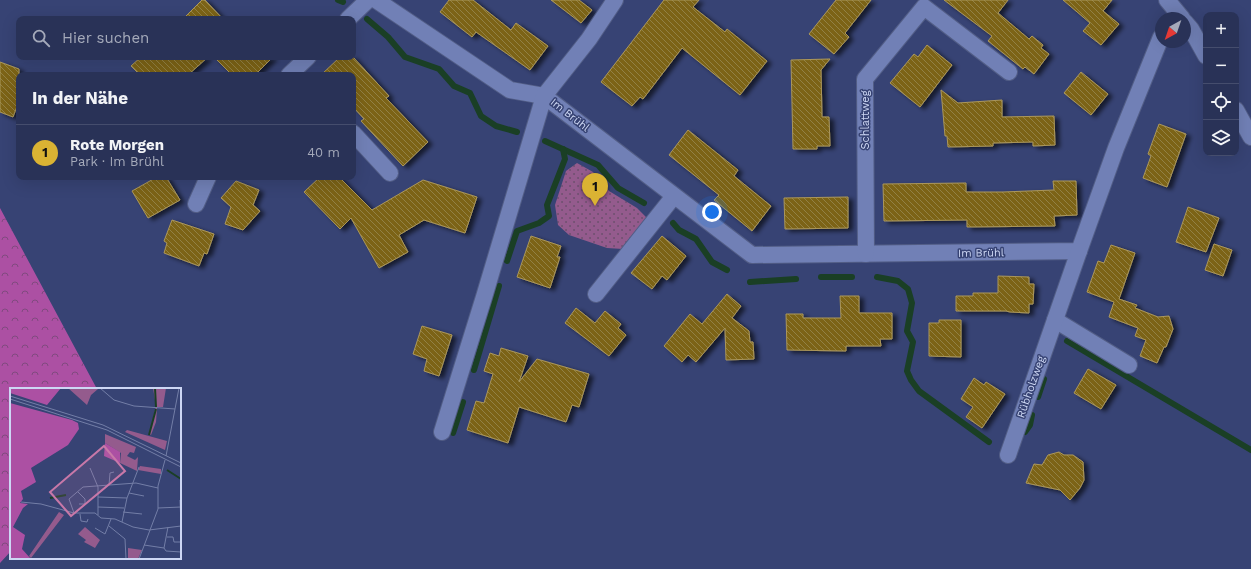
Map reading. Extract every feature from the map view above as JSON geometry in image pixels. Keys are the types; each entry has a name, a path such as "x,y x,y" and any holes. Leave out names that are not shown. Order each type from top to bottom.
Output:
{"street":[{"path":"351,16 368,0"},
{"name":"Im Brühl","path":"376,0 510,90 544,96 752,255 1079,251"},
{"path":"442,432 544,96 589,39 615,0"},
{"name":"Schlattweg","path":"866,254 865,79 920,3 1009,72"},
{"path":"1191,29 1203,51"},
{"path":"1079,251 1116,148 1157,48"},
{"path":"295,72 305,60"},
{"path":"1239,115 1251,137"},
{"path":"356,137 390,173"},
{"path":"196,204 207,180"},
{"path":"596,294 674,196"},
{"name":"Rübholzweg","path":"1008,455 1079,251"},
{"path":"1055,320 1128,365"}],"green space":[{"path":"0,208 96,388 10,388 10,552 0,563"}],"shaded area":[{"path":"577,163 593,172 609,191 637,208 647,218 623,249 607,248 569,235 558,225 555,205 566,171"}],"building":[{"path":"202,0 205,0 220,16 186,16"},
{"path":"449,0 473,0 511,30 516,23 548,46 530,70 476,32 472,37 440,12"},
{"path":"551,0 579,0 592,10 581,23"},
{"path":"664,0 699,0 693,7 725,32 727,29 767,61 740,95 682,48 643,99 640,97 632,106 601,82"},
{"path":"836,0 871,0 845,33 849,37 834,54 809,34"},
{"path":"944,0 1008,0 998,13 1029,39 1032,36 1043,45 1041,48 1049,54 1034,74 1025,67 1023,69 988,41 992,36"},
{"path":"1063,0 1112,0 1103,11 1119,24 1101,45 1083,31 1090,23"},
{"path":"927,45 952,65 920,107 890,83 914,54 918,57"},
{"path":"830,59 821,70 822,117 829,117 830,146 817,146 817,149 793,149 791,60"},
{"path":"138,60 205,60 191,72 137,72 131,66"},
{"path":"217,60 270,60 258,72 229,72"},
{"path":"337,60 356,60 389,96 386,98 428,142 403,166 361,121 364,119 356,110 356,72 324,72"},
{"path":"0,62 19,69 19,72 16,72 16,109 13,117 0,112"},
{"path":"1081,72 1108,94 1091,115 1064,93"},
{"path":"941,90 958,103 1002,100 1002,117 1054,116 1055,145 1033,146 1033,142 993,143 993,146 948,147 947,136 945,136"},
{"path":"1159,124 1186,134 1167,187 1143,178 1151,156 1148,154"},
{"path":"688,130 738,170 734,176 771,206 752,231 714,200 719,195 669,155"},
{"path":"152,180 168,180 180,200 148,218 132,191"},
{"path":"317,180 342,180 372,210 423,180 477,197 465,233 424,220 399,235 408,252 379,268 351,218 340,229 304,192"},
{"path":"236,181 259,190 253,205 260,211 243,230 225,224 231,207 221,198"},
{"path":"1053,181 1076,181 1077,215 1054,216 1055,226 967,227 967,220 884,221 883,184 966,183 966,192 1003,192 1054,190"},
{"path":"848,197 848,228 785,229 784,198"},
{"path":"1188,207 1219,218 1206,252 1176,242"},
{"path":"172,220 214,234 207,254 204,253 199,266 164,253 167,243 164,241"},
{"path":"531,236 561,246 557,257 560,257 550,288 517,277"},
{"path":"662,236 686,256 667,280 662,276 652,289 631,273"},
{"path":"1214,244 1232,250 1223,276 1205,270"},
{"path":"1111,245 1135,253 1119,299 1137,305 1135,308 1158,317 1169,316 1173,329 1166,347 1164,347 1157,363 1140,356 1146,340 1135,336 1138,328 1109,317 1114,302 1087,292 1098,261 1104,263"},
{"path":"998,276 1029,277 1029,284 1034,284 1033,304 1029,304 1029,313 1006,311 956,311 956,296 973,296 973,293 998,293"},
{"path":"727,294 741,306 732,318 749,331 750,342 753,342 754,359 726,360 725,328 696,362 688,355 682,362 664,346 690,314 702,324"},
{"path":"840,296 859,296 859,313 892,313 892,339 880,339 881,346 846,346 846,351 787,350 786,314 803,314 803,318 841,318"},
{"path":"576,308 595,323 605,311 621,324 618,328 626,335 609,356 565,323"},
{"path":"939,320 961,320 961,357 929,356 929,323 939,323"},
{"path":"422,326 452,335 439,376 424,371 427,359 413,354"},
{"path":"501,348 528,356 519,382 537,359 589,374 579,407 572,405 566,422 519,407 508,443 467,430 476,401 484,403 493,374 484,371 490,353 499,356"},
{"path":"1088,369 1116,385 1101,409 1074,393"},
{"path":"974,378 984,385 986,382 1005,394 982,428 966,417 973,407 961,399"},
{"path":"1059,452 1064,455 1073,455 1083,462 1084,480 1080,488 1070,500 1060,490 1026,483 1034,464 1042,465 1048,455"}],"waterway":[{"path":"338,0 343,2"},
{"path":"367,19 388,37 405,57 439,69 454,86 470,93 481,116 496,126 517,132"},
{"path":"545,141 598,165 618,188 644,203"},
{"path":"507,261 517,231 539,223 549,216 547,205 565,159 563,149"},
{"path":"673,223 679,230 696,239 712,262 727,270"},
{"path":"821,277 852,277"},
{"path":"877,277 898,281 908,289 912,303 907,331 913,342 907,371 911,380 919,391 989,442"},
{"path":"750,282 796,279"},
{"path":"474,370 499,286"},
{"path":"1067,341 1251,450"},
{"path":"1038,397 1044,379"},
{"path":"453,433 463,402"},
{"path":"1025,432 1030,425 1032,415"}],"place":[{"name":"Rote Morgen","path":"595,206"}]}
